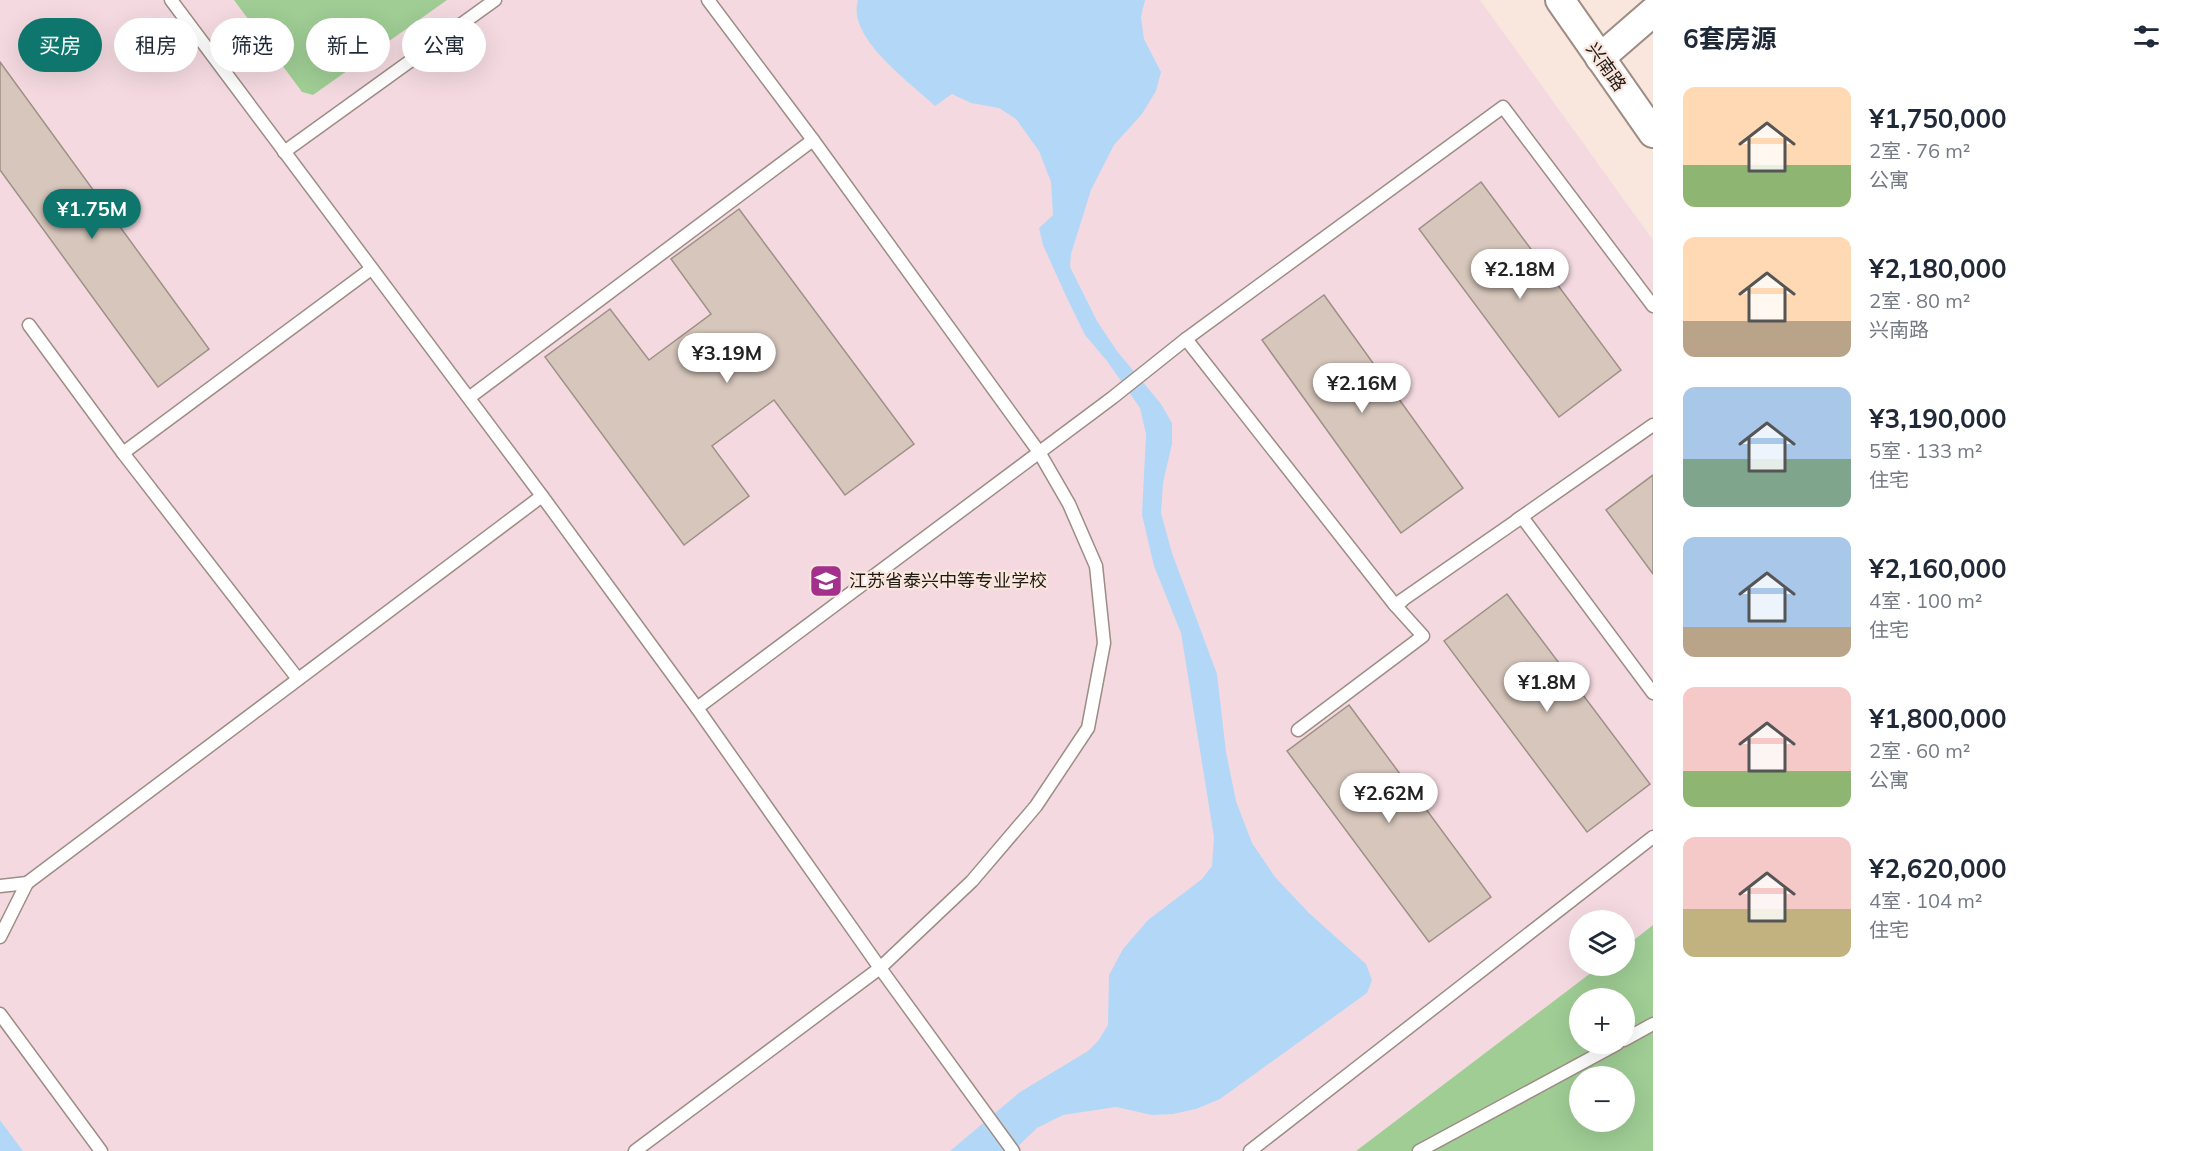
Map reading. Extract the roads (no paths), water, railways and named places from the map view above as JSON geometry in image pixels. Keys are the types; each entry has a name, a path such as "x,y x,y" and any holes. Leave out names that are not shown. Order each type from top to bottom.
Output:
{"street":[{"name":"兴南路","path":"1560,0 1653,133"},
{"path":"1600,58 1653,12"}],"lane":[{"path":"171,0 371,269 470,397 697,708 880,968 1013,1151"},
{"path":"284,152 495,0"},
{"path":"635,1151 880,968 972,881 1036,806 1088,728 1104,643 1096,566 1069,504 1039,452 813,140 708,0"},
{"path":"697,708 1112,398 1186,339 1503,107 1653,306"},
{"path":"470,397 813,140"},
{"path":"123,453 371,269"},
{"path":"29,325 123,453 298,679"},
{"path":"1186,339 1395,605 1423,636 1298,730"},
{"path":"1395,605 1653,425"},
{"path":"0,937 27,883 542,496"},
{"path":"1395,605 1522,517 1653,693"},
{"path":"1250,1151 1653,837"},
{"path":"0,886 27,883"},
{"path":"0,1014 101,1151"},
{"path":"1635,1034 1653,1024"},
{"path":"1419,1151 1598,1054"}],"water":[{"path":"858,0 1145,0 1141,17 1144,39 1161,72 1156,91 1142,114 1114,145 1091,190 1071,254 1070,267 1097,321 1117,351 1161,404 1172,423 1172,444 1163,483 1161,513 1172,553 1217,674 1226,752 1236,801 1252,843 1275,877 1309,913 1366,964 1372,980 1367,993 1220,1099 1196,1109 1173,1114 1152,1115 1116,1107 1063,1115 1037,1128 1013,1151 950,1151 1020,1092 1088,1051 1098,1041 1108,1025 1109,975 1123,949 1148,920 1202,879 1212,866 1214,837 1181,633 1154,566 1142,515 1146,434 1140,408 1107,361 1085,335 1043,245 1039,228 1053,215 1051,182 1039,151 1016,119 999,108 971,103 952,94 935,106 883,59 871,44 857,15"},
{"path":"0,1120 23,1151 0,1151"}],"place":[{"name":"江苏省泰兴中等专业学校","path":"826,581"}]}
